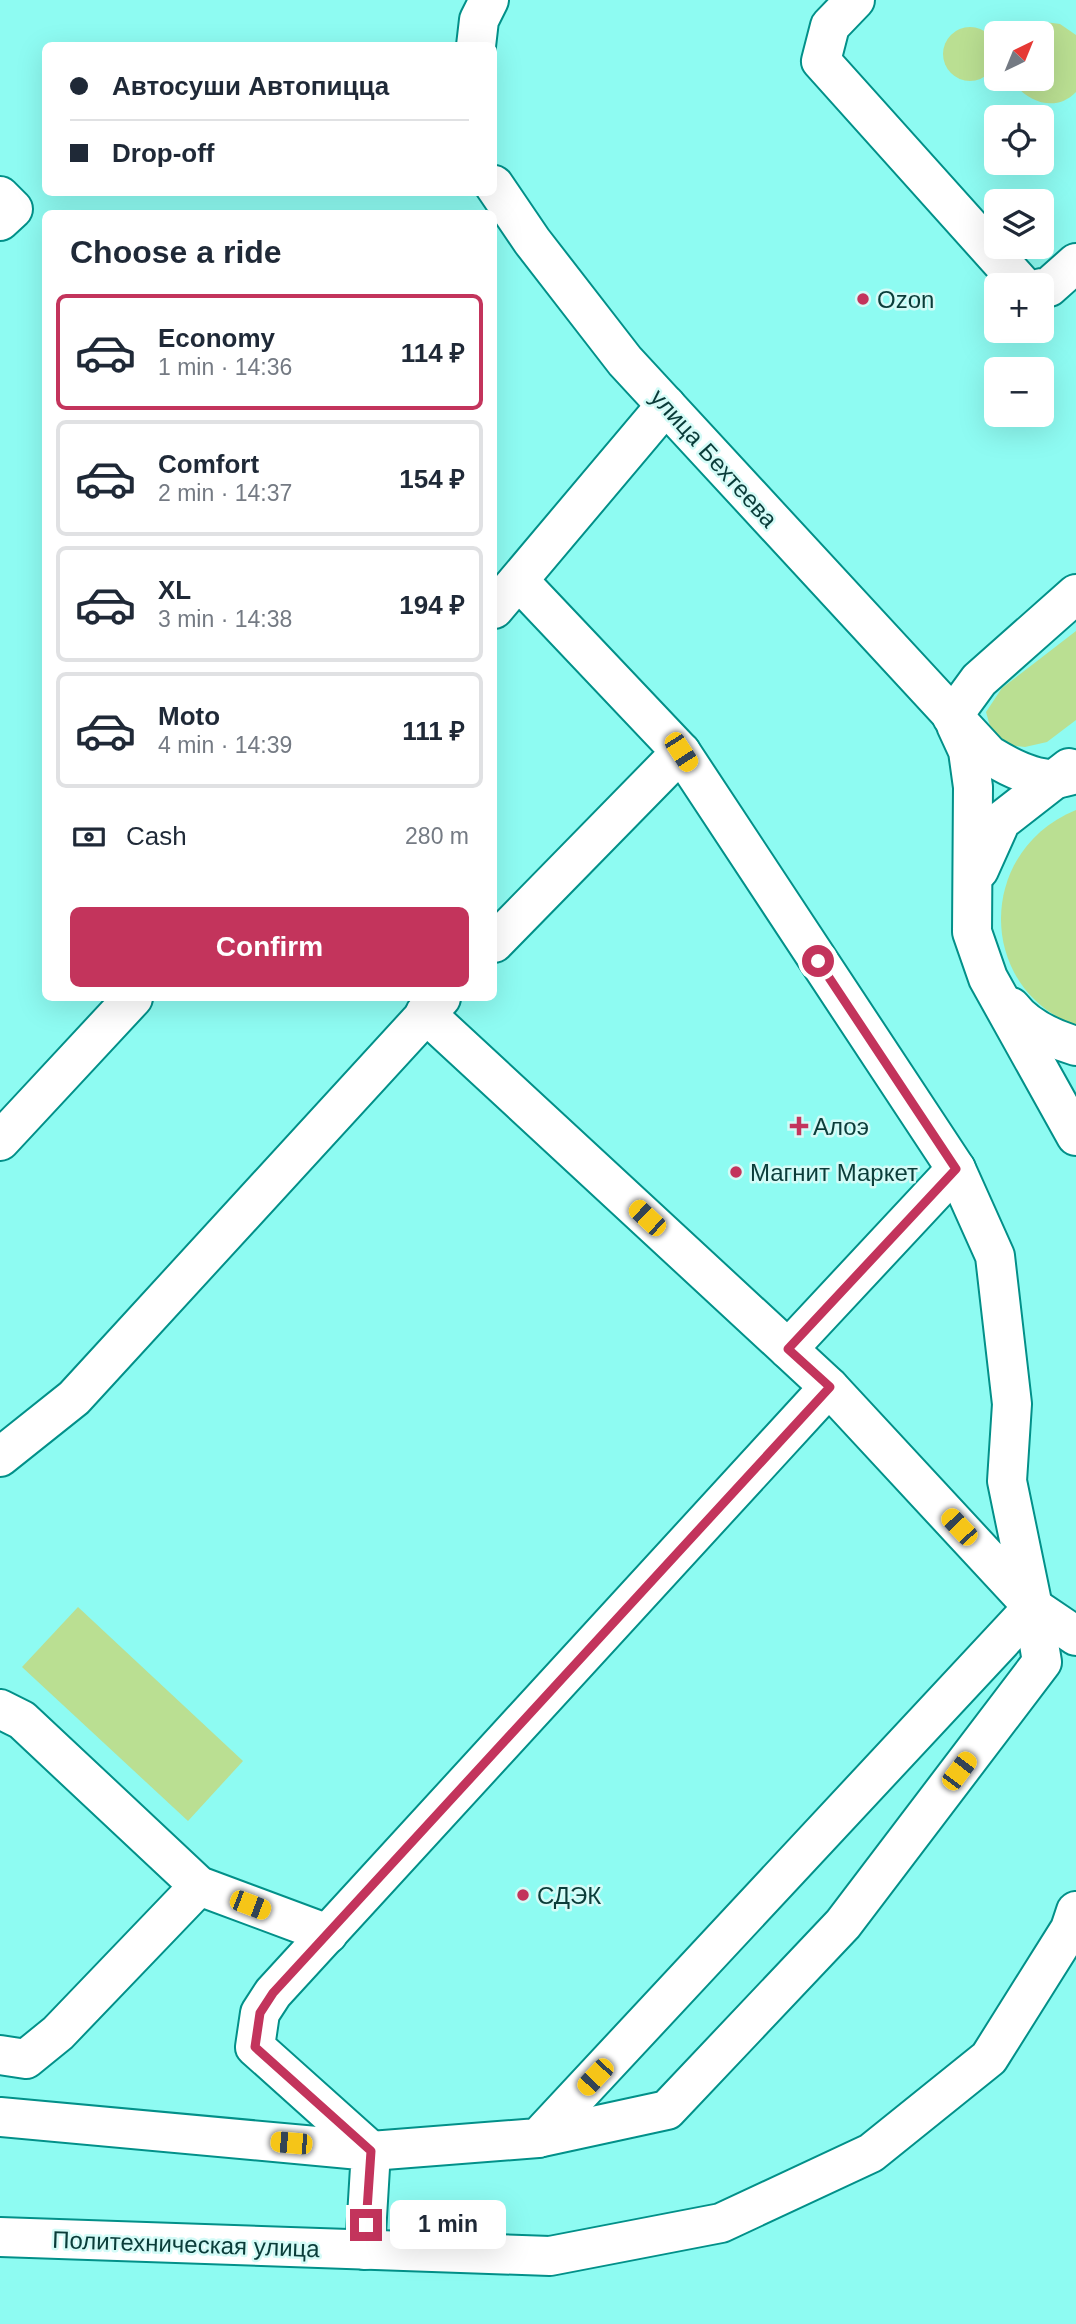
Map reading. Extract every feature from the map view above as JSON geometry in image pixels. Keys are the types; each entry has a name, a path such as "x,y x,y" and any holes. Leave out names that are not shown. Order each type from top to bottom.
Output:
{"street":[{"path":"476,42 479,20 489,0"},
{"path":"855,0 830,26 821,61 1011,273"},
{"name":"улица Бехтеева","path":"497,189 532,241 625,361 989,755 1011,767 1069,772"},
{"path":"0,196 13,209 0,221"},
{"path":"1054,283 1076,263"},
{"path":"497,606 666,405"},
{"path":"199,1886 58,2032 13,2057 13,2118 371,2151 538,2138 667,2110 843,1924 1042,1661 1007,1481 1012,1404 995,1256 956,1169 681,752 519,581"},
{"path":"1076,594 979,680 952,717 968,751 973,787 972,932 988,978 1076,1136"},
{"path":"497,940 681,752"},
{"path":"972,883 1001,821 1069,772"},
{"path":"988,978 1015,1013 1052,1039 1076,1046"},
{"path":"0,1140 130,1001"},
{"path":"0,1457 74,1398 433,1005 830,1387 1033,1607 1076,1636"},
{"path":"788,1349 956,1169"},
{"path":"371,2151 255,2047 260,2013 273,1993 830,1387"},
{"path":"538,2138 1033,1607"},
{"path":"0,1709 22,1720 199,1886 328,1934"},
{"name":"Политехническая улица","path":"0,2237 550,2256 721,2223 871,2153 989,2058 1070,1929 1076,1911"},
{"path":"365,2250 371,2151"}],"green space":[{"path":"1054,23 1060,24 1076,35 1076,92 1068,99 1050,103 1032,99 1022,91 1054,91"},
{"path":"960,29 980,29 984,32 984,76 970,81 960,79 951,73 945,64 945,44 951,35"},
{"path":"1076,631 1076,720 1047,742 1025,747 1006,745 991,730 986,712 1002,688"},
{"path":"1076,810 1076,1026 1043,1007 1019,981 1006,951 1001,918 1006,886 1020,855 1043,829"},
{"path":"78,1607 243,1761 188,1821 22,1667"}],"place":[{"name":"Ozon","path":"863,299"},
{"name":"Алоэ","path":"799,1126"},
{"name":"Магнит Маркет","path":"736,1172"},
{"name":"СДЭК","path":"523,1895"}],"route":[{"path":"366,2225 371,2151 255,2047 260,2013 273,1993 830,1387 788,1349 956,1169 818,961"}]}
